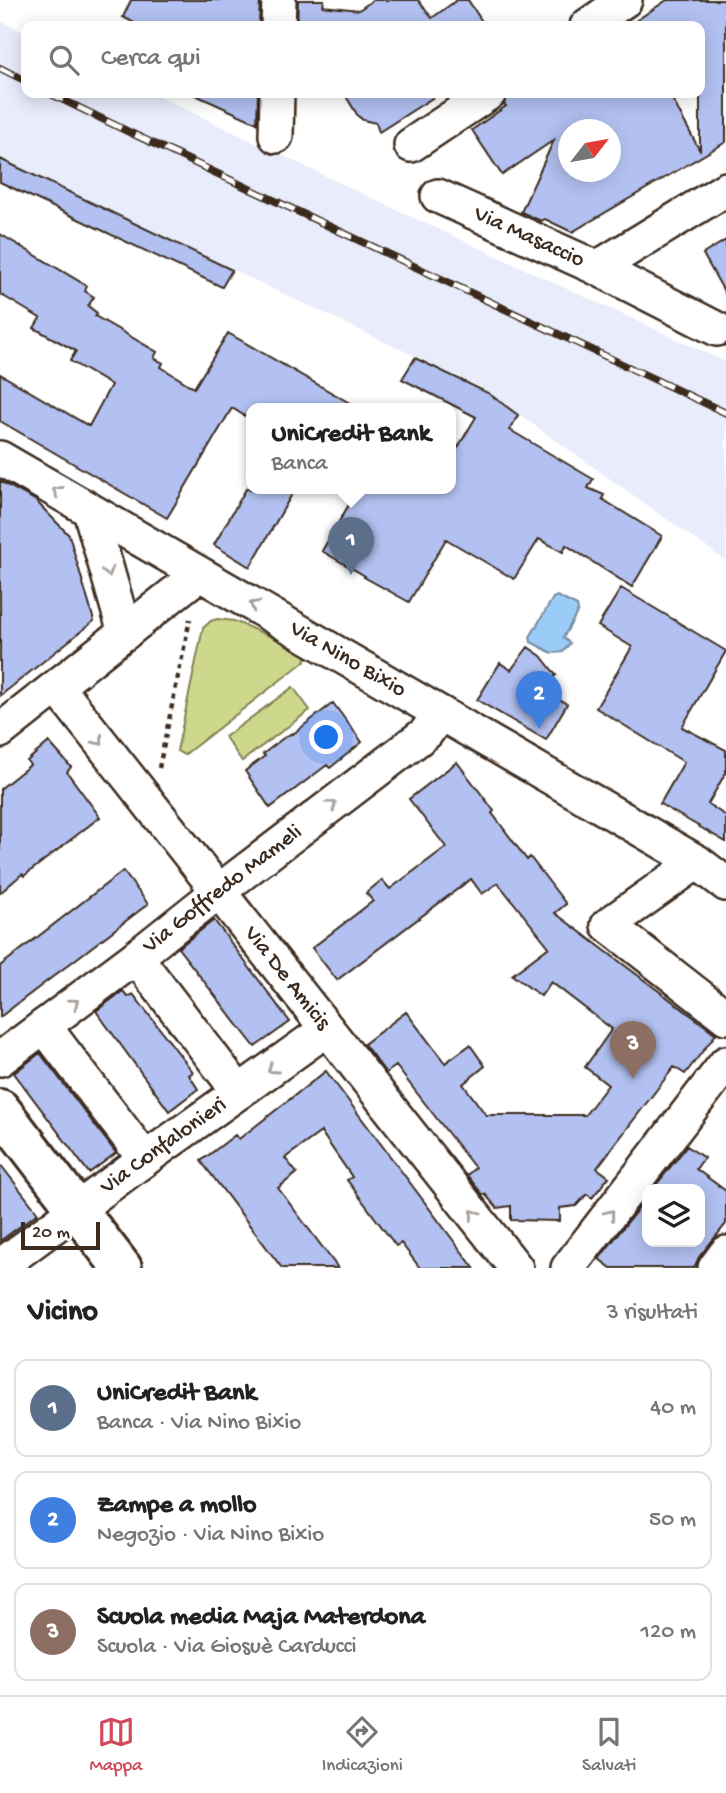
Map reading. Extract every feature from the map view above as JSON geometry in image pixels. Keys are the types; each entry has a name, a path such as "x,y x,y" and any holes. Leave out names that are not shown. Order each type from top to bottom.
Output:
{"main road":[{"path":"0,1109 122,1268"}],"street":[{"path":"278,21 279,0"},
{"path":"594,21 625,0"},
{"path":"276,136 277,98"},
{"path":"411,145 482,98"},
{"name":"Via Masaccio","path":"438,196 597,268 726,189"},
{"path":"597,268 717,329"},
{"name":"Via Nino Bixio","path":"0,458 697,862 726,884"},
{"path":"90,511 125,633"},
{"path":"0,731 199,574"},
{"name":"Via De Amicis","path":"57,687 516,1268"},
{"name":"Via Goffredo Mameli","path":"0,1059 426,733 440,713"},
{"path":"697,862 608,925 726,1017"},
{"path":"136,957 239,1092"},
{"path":"44,1026 145,1159"},
{"name":"Via Confalonieri","path":"0,1266 327,1029"},
{"path":"568,1268 726,1063"},
{"path":"715,1268 726,1253"}],"path":[{"path":"152,806 199,574"}],"shaded area":[{"path":"0,21 21,31 21,98 161,98 726,362 726,561 482,388 0,159"}],"green space":[{"path":"217,619 234,621 305,651 307,656 305,661 184,755 177,751 203,628"},
{"path":"293,687 310,710 242,761 225,737"}],"water":[{"path":"557,596 577,606 578,611 563,638 570,643 563,652 552,653 531,642 530,637 553,598"}],"building":[{"path":"131,0 260,0 259,21 131,21 123,17"},
{"path":"298,0 324,0 323,6 359,10 373,0 418,0 432,18 457,0 468,0 482,21 297,21"},
{"path":"667,0 726,0 726,142 572,232 545,219 541,221 521,212 554,140 502,175 472,130 506,106 506,98 672,98 700,151 700,98 705,98 705,21 636,21"},
{"path":"202,98 258,98 257,123"},
{"path":"347,98 432,98 379,132 376,123 358,116"},
{"path":"0,159 232,270 222,287 0,182"},
{"path":"0,234 87,286 85,291 94,297 88,306 97,313 95,316 157,352 154,358 163,363 161,367 194,388 228,333 350,403 246,403 246,417 232,408 167,518 0,421 0,374 89,426 111,385 70,361 76,351 34,328 40,318 0,294"},
{"path":"726,240 726,295 703,254"},
{"path":"415,358 488,393 518,415 510,430 593,479 588,488 604,495 602,499 662,536 632,587 566,545 563,552 539,539 514,579 446,539 409,602 322,551 355,494 456,494 456,451 476,417 456,407 456,403 449,403 402,379"},
{"path":"0,481 35,500 69,535 94,621 0,696"},
{"path":"246,489 246,494 292,494 250,567 214,545"},
{"path":"621,588 726,651 682,727 726,750 726,772 708,804 726,816 726,842 660,804 684,762 596,708 632,647 598,626"},
{"path":"528,647 541,656 556,675 541,688 567,704 546,740 477,700 500,663 511,670"},
{"path":"333,703 362,742 330,768 327,765 270,808 245,771 282,739 293,734"},
{"path":"49,742 71,767 67,772 100,817 0,893 0,789 30,765 27,761"},
{"path":"457,762 527,860 530,857 566,904 555,913 716,1034 685,1074 674,1067 597,1168 609,1177 592,1198 587,1194 576,1206 560,1208 560,1221 511,1220 511,1206 497,1208 467,1175 475,1168 396,1066 386,1073 364,1044 406,1012 445,1063 470,1045 485,1066 463,1084 486,1115 585,1115 608,1085 585,1067 612,1029 551,982 541,996 512,975 549,947 498,883 482,894 471,879 337,980 312,948 373,901 366,893 382,880 390,889 446,847 409,799"},
{"path":"123,871 148,904 0,1017 0,966"},
{"path":"214,920 290,1022 255,1047 178,948"},
{"path":"123,991 128,997 133,994 193,1072 189,1075 198,1089 169,1111 96,1011"},
{"path":"40,1053 116,1153 89,1173 14,1073"},
{"path":"326,1071 474,1268 420,1268 401,1243 396,1246 347,1180 352,1177 321,1132 285,1158 297,1173 278,1188 338,1268 282,1268 201,1161 235,1135 239,1139"},
{"path":"687,1146 704,1158 696,1169 726,1191 726,1224 699,1257 694,1268 611,1268 599,1259 642,1203 642,1247 705,1247 705,1184 657,1184"},
{"path":"0,1164 38,1213 0,1241"}],"railway":[{"path":"0,68 21,78"},
{"path":"59,98 726,413"}],"place":[{"name":"UniCredit Bank","path":"351,575"},
{"name":"Zampe a mollo","path":"539,729"},
{"name":"Scuola media Maja Materdona","path":"633,1079"}]}
